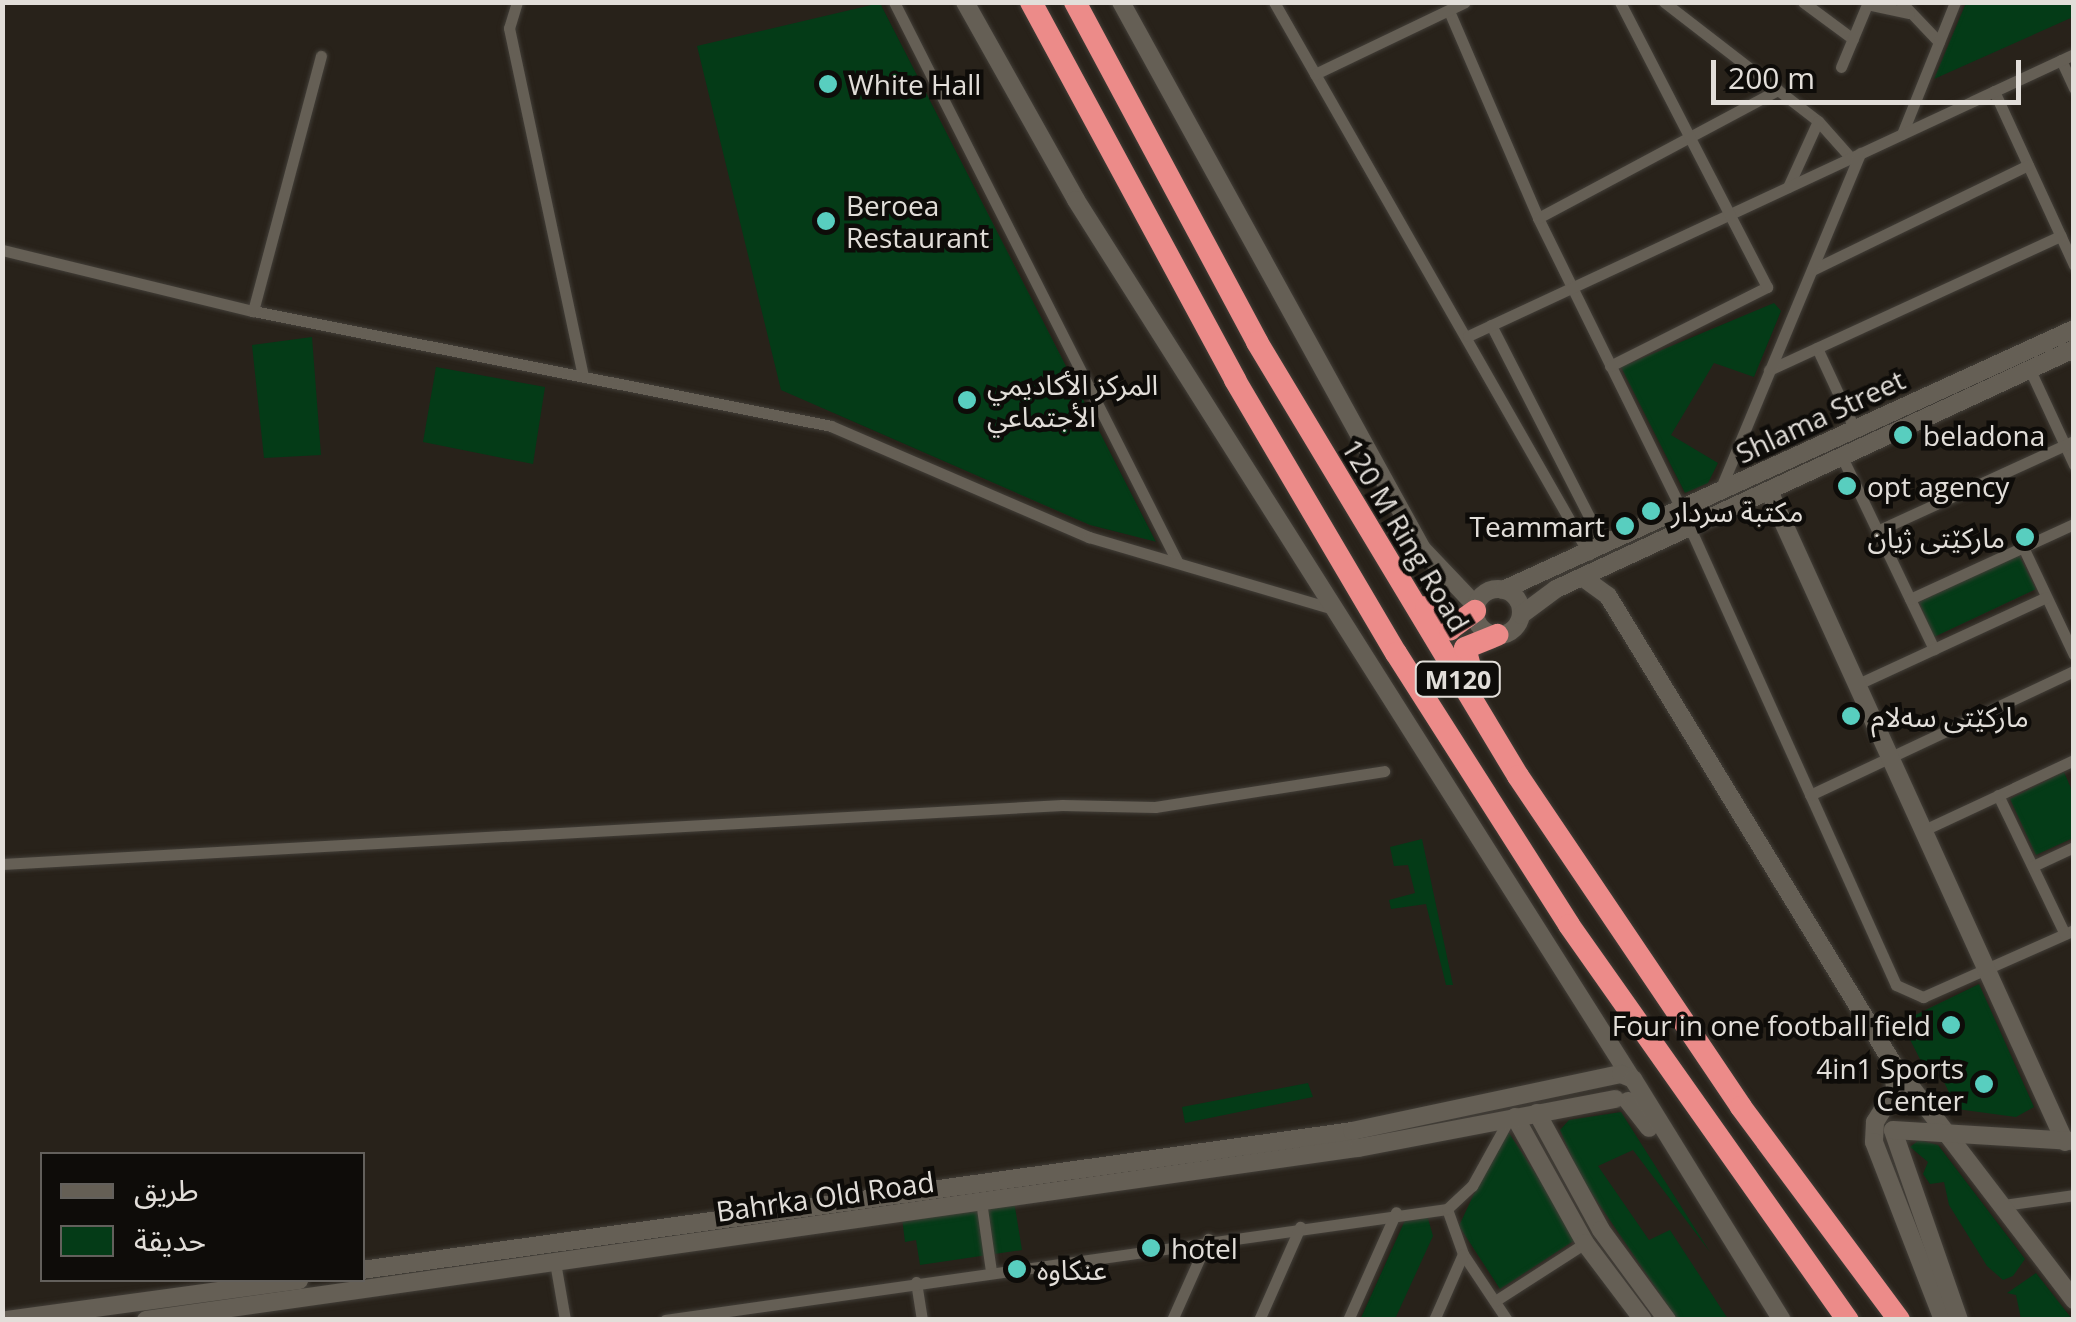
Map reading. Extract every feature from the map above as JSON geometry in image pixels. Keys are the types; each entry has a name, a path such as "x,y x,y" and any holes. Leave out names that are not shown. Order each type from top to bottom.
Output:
{"highway":[{"name":"M120","path":"1031,2 1226,364 1396,653 1591,956 1848,1320"},
{"name":"120 M Ring Road","path":"1075,2 1386,562 1504,752 1742,1107 1899,1320"},
{"path":"1386,562 1442,626 1463,626 1476,608"},
{"path":"1497,635 1472,640 1464,659 1504,752"}],"street":[{"path":"516,2 508,28 583,376"},
{"path":"894,2 1177,561"},
{"path":"965,2 1023,114 1574,998 1622,1087 1768,1320"},
{"path":"1121,2 1436,571 1476,608 1483,630 1497,635 1582,577 1602,554"},
{"path":"1274,2 1468,336 1602,554"},
{"path":"1315,74 1465,2"},
{"path":"1610,366 1764,294 1733,213 1620,2"},
{"path":"1664,2 1818,121 1856,156"},
{"path":"1803,2 1853,39"},
{"path":"1902,134 1956,2"},
{"path":"1841,67 1868,3 1905,8 1940,42"},
{"path":"1449,11 1538,218 1682,510"},
{"path":"254,311 321,56"},
{"path":"1468,336 2067,57 2074,88"},
{"path":"1538,218 1692,140 1778,90"},
{"path":"1994,91 2074,265"},
{"path":"1788,187 1818,121"},
{"path":"1718,494 1856,156"},
{"path":"1812,270 2028,166"},
{"path":"1769,371 2061,236"},
{"path":"2,250 254,311 831,426 1089,536 1331,608"},
{"path":"1491,325 1602,554 1646,656"},
{"name":"Shlama Street","path":"1602,554 1690,528 1769,492 2008,370 2039,359 2074,329"},
{"path":"1817,348 1854,430"},
{"name":"Shlama Street","path":"1602,554 1682,510 1854,430 2008,370 2074,349"},
{"path":"2039,359 2074,465"},
{"path":"1878,532 2069,443"},
{"path":"1842,457 1934,649"},
{"path":"1769,492 2069,1142"},
{"path":"1408,521 1443,569 1499,590 1521,615"},
{"path":"1910,599 2074,524"},
{"path":"1690,528 1810,796 1904,992 1922,997 2070,932 1998,795"},
{"path":"2023,547 2074,655"},
{"path":"1476,608 1499,590 1602,554"},
{"path":"1582,577 1603,589 1646,656 1892,1062 2074,1300"},
{"path":"1858,684 2046,597"},
{"path":"1810,796 2074,671"},
{"path":"1924,830 2072,765"},
{"path":"2,864 1062,805 1155,807 1384,771"},
{"path":"2033,866 2074,847"},
{"path":"1892,1062 1901,1112"},
{"path":"1909,1084 1892,1140 1959,1320"},
{"path":"365,1270 1352,1131 1622,1087"},
{"path":"1622,1087 1782,1320"},
{"name":"Bahrka Old Road","path":"146,1320 981,1201 1512,1118 1622,1087"},
{"path":"1901,1112 1936,1122 2069,1142"},
{"path":"1901,1112 1874,1142 1943,1320"},
{"path":"1537,1113 1551,1146 1667,1320"},
{"path":"666,1319 1396,1212 1447,1209 1472,1186 1512,1118 1585,1243 1642,1320"},
{"path":"1533,1155 1551,1146"},
{"path":"2004,1205 2074,1195"},
{"path":"981,1201 991,1272"},
{"path":"1447,1209 1463,1254 1508,1320"},
{"path":"1348,1320 1396,1212"},
{"path":"1258,1320 1300,1226"},
{"path":"1172,1320 1208,1239"},
{"path":"1495,1301 1585,1243"},
{"path":"1434,1320 1463,1254"},
{"path":"555,1262 564,1320"},
{"path":"8,1320 284,1282"},
{"path":"916,1282 922,1320"}],"green space":[{"path":"880,3 1156,542 1090,525 781,390 697,46"},
{"path":"1966,3 2073,3 2073,17 1934,79"},
{"path":"1774,303 1781,311 1754,377 1714,363 1671,435 1718,463 1708,483 1685,493 1621,367"},
{"path":"312,337 321,455 264,458 252,345"},
{"path":"436,367 545,387 533,464 423,442"},
{"path":"2019,555 2036,589 1934,637 1919,602"},
{"path":"2064,772 2073,793 2073,838 2036,855 2010,799"},
{"path":"1422,839 1453,985 1446,985 1426,904 1391,909 1389,900 1415,893 1408,865 1394,866 1390,847"},
{"path":"1979,984 2034,1107 2016,1117 1957,1109 1934,1061 1923,1065 1901,1022"},
{"path":"1308,1083 1313,1097 1185,1123 1182,1107"},
{"path":"1621,1112 1710,1252 1633,1150 1598,1166 1649,1240 1670,1230 1728,1319 1677,1319 1580,1176 1560,1130 1569,1120"},
{"path":"1505,1127 1578,1238 1500,1289 1459,1226"},
{"path":"1919,1140 1938,1145 2025,1259 2013,1276 2003,1280 1987,1266 1949,1205 1944,1182 1930,1184 1923,1174 1928,1162 1910,1147"},
{"path":"1014,1201 1022,1250 920,1265 916,1240 905,1242 902,1218"},
{"path":"1427,1215 1433,1236 1395,1319 1360,1320 1407,1216"},
{"path":"2036,1273 2072,1319 2021,1319 2016,1295 2007,1293"}],"place":[{"name":"White Hall","path":"828,84"},
{"name":"Beroea Restaurant","path":"826,221"},
{"name":"المركز الأكاديمي الأجتماعي","path":"967,400"},
{"name":"beladona","path":"1903,435"},
{"name":"opt agency","path":"1847,486"},
{"name":"مكتبة سردار","path":"1651,511"},
{"name":"Teammart","path":"1625,526"},
{"name":"مارکێتی ژیان","path":"2025,537"},
{"name":"مارکێتی سەلام","path":"1851,716"},
{"name":"Four in one football field","path":"1951,1025"},
{"name":"4in1 Sports Center","path":"1984,1084"},
{"name":"hotel","path":"1151,1248"},
{"name":"عنكاوه","path":"1017,1269"}]}
